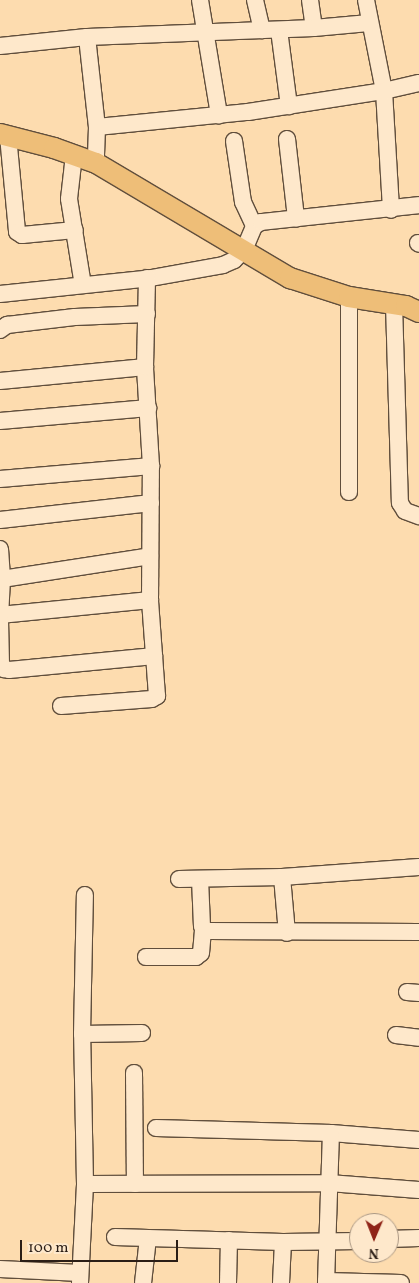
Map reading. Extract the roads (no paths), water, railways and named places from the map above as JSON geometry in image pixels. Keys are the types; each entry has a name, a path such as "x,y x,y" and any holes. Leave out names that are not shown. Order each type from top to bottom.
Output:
{"main road":[{"path":"4,135 96,163 290,278 349,297 394,304 419,312"}],"street":[{"path":"200,0 219,115"},
{"path":"255,0 262,30"},
{"path":"310,0 314,28"},
{"path":"366,0 369,23 384,91 391,210"},
{"path":"0,46 87,37 279,30 369,23"},
{"path":"279,30 289,106"},
{"path":"87,37 97,127 96,163"},
{"path":"97,127 289,106 384,91 419,83"},
{"path":"4,135 16,232 22,235 75,230"},
{"path":"287,139 296,218"},
{"path":"234,141 243,202 254,226"},
{"path":"74,155 69,199 83,285"},
{"path":"0,294 147,278 223,265 234,260 244,250 254,226 268,220 391,210 419,205"},
{"path":"61,706 155,698 157,693 150,600 151,466 145,367 147,278"},
{"path":"349,297 349,492"},
{"path":"394,304 400,503 405,511 419,516"},
{"path":"0,330 7,325 65,318 147,314"},
{"path":"0,381 145,367"},
{"path":"0,421 148,408"},
{"path":"0,479 151,466"},
{"path":"0,520 151,503"},
{"path":"0,549 2,579 0,614 150,600"},
{"path":"2,579 150,556"},
{"path":"0,620 1,664 4,669 154,656"},
{"path":"179,879 282,877 419,867"},
{"path":"282,877 288,932"},
{"path":"146,956 196,957 201,953 203,929 200,879"},
{"path":"0,1269 18,1277 80,1278 85,1184 82,1034 85,894"},
{"path":"203,929 288,932 419,932"},
{"path":"82,1034 142,1033"},
{"path":"396,1036 419,1038"},
{"path":"134,1073 135,1184"},
{"path":"156,1128 331,1133 419,1140"},
{"path":"331,1133 326,1282 401,1283"},
{"path":"85,1184 329,1183 419,1190"},
{"path":"115,1237 283,1242 349,1241"},
{"path":"144,1283 148,1238"},
{"path":"399,1239 419,1238"},
{"path":"228,1283 229,1240"},
{"path":"281,1283 283,1242"}]}
